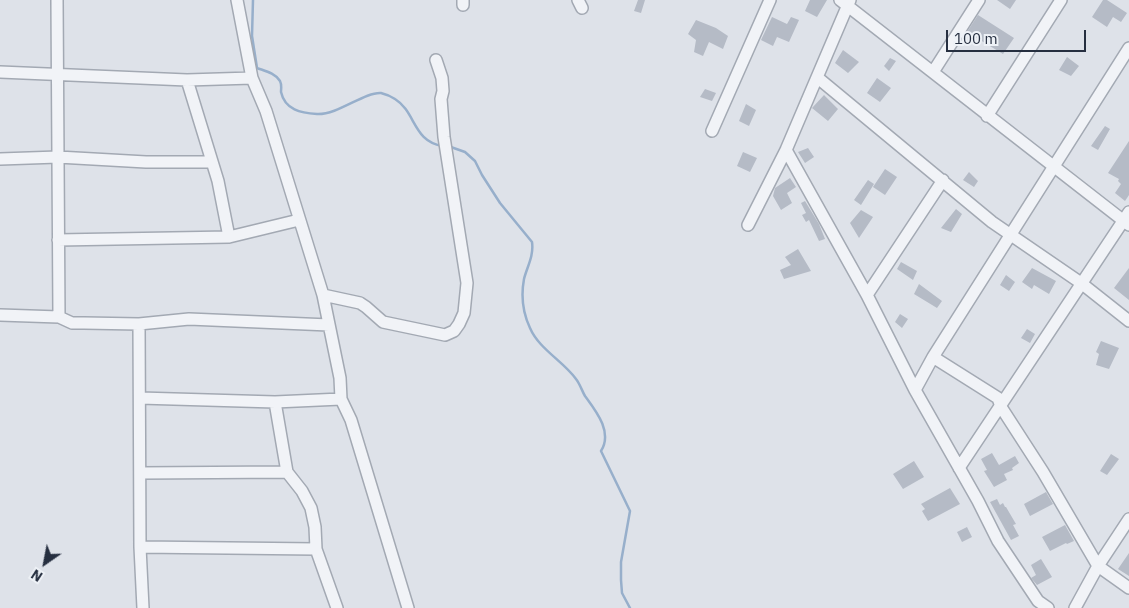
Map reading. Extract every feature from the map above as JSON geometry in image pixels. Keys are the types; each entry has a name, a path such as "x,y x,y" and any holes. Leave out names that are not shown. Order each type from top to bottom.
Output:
{"street":[{"path":"57,0 59,317"},
{"path":"237,0 252,78 266,111 323,295 340,378 341,399 351,420 408,608"},
{"path":"712,131 770,0"},
{"path":"933,72 979,0"},
{"path":"987,116 1061,0"},
{"path":"748,225 786,150 818,78 846,2 1053,167 1127,219 1081,282 1001,407 959,468"},
{"path":"915,390 933,357 1129,48"},
{"path":"323,295 360,303 383,322 445,335 454,331 459,324 464,313 467,283 444,137 441,100 443,91 442,78 436,60"},
{"path":"0,72 187,80 252,78"},
{"path":"818,78 1010,235 1081,282 1129,321"},
{"path":"187,80 224,204 229,237"},
{"path":"786,150 867,295 915,390 978,500 998,541 1038,601 1048,608"},
{"path":"0,159 58,157 146,162 212,162"},
{"path":"867,295 943,180"},
{"path":"58,240 229,237 299,220"},
{"path":"0,315 59,317 72,323 139,324 189,320 329,326"},
{"path":"139,324 140,547 143,608"},
{"path":"933,357 998,398 1001,407 1043,472 1098,566 1129,588"},
{"path":"140,398 275,402 341,399"},
{"path":"275,402 287,472 302,491 311,508 315,527 316,549 336,608"},
{"path":"141,473 287,472"},
{"path":"1075,608 1098,566 1129,519"},
{"path":"140,547 316,549"}],"building":[{"path":"638,0 645,0 641,13 634,11"},
{"path":"810,0 827,0 817,17 805,11"},
{"path":"997,0 1016,0 1010,9"},
{"path":"1103,0 1107,0 1127,13 1121,22 1113,17 1107,27 1092,17"},
{"path":"978,15 1014,38 1003,54 967,32"},
{"path":"772,17 787,24 791,17 799,20 789,42 777,37 773,46 761,40"},
{"path":"696,20 716,28 728,36 723,49 709,42 703,56 694,52 696,40 688,34"},
{"path":"843,50 859,62 848,73 835,63"},
{"path":"1067,57 1079,66 1071,76 1059,70"},
{"path":"890,58 896,61 889,71 884,66"},
{"path":"877,78 891,88 880,102 867,93"},
{"path":"705,89 716,93 712,101 700,97"},
{"path":"824,95 838,109 828,121 812,108"},
{"path":"746,104 756,110 749,126 739,121"},
{"path":"1105,126 1110,129 1098,150 1091,146"},
{"path":"1129,141 1129,195 1125,201 1115,193 1121,184 1118,181 1119,179 1108,173"},
{"path":"808,148 814,157 805,163 798,152"},
{"path":"743,152 757,158 750,172 737,166"},
{"path":"885,169 897,177 885,195 873,187"},
{"path":"969,172 978,181 974,187 963,180"},
{"path":"790,178 796,187 787,193 792,203 781,210 773,196 775,188"},
{"path":"868,180 874,184 861,205 854,200"},
{"path":"805,201 819,224 825,239 819,241 809,220 806,222 802,215 806,213 801,203"},
{"path":"956,209 962,214 951,232 941,228"},
{"path":"861,210 873,217 859,238 850,223"},
{"path":"798,249 811,271 784,279 780,270 791,265 785,257"},
{"path":"901,262 917,271 913,280 897,269"},
{"path":"1032,268 1056,281 1049,294 1034,285 1032,289 1022,282"},
{"path":"1129,268 1129,300 1114,288"},
{"path":"1006,275 1015,282 1009,291 1000,285"},
{"path":"919,284 942,301 937,308 914,294"},
{"path":"900,314 908,319 902,328 895,322"},
{"path":"1027,329 1035,334 1030,343 1021,338"},
{"path":"1101,341 1119,348 1109,369 1096,365 1099,354 1096,352"},
{"path":"992,453 999,465 1015,456 1019,463 1012,468 1013,470 1004,474 1007,480 994,487 984,471 987,470 981,459"},
{"path":"1111,454 1119,459 1107,475 1100,471"},
{"path":"914,461 924,477 903,489 893,474"},
{"path":"950,488 960,504 928,521 922,511 925,509 921,504"},
{"path":"1046,492 1053,504 1030,516 1024,504"},
{"path":"997,499 1000,505 1003,503 1016,524 1013,525 1019,536 1011,540 990,502"},
{"path":"1065,525 1074,541 1050,551 1042,537"},
{"path":"967,527 972,537 962,542 957,532"},
{"path":"1129,553 1129,576 1118,569"},
{"path":"1041,559 1052,577 1037,585 1031,578 1036,575 1031,565"}],"waterway":[{"path":"253,0 252,36 257,68 278,78 283,98 290,107 305,113 325,113 342,108 367,96 381,93 394,98 402,105 426,139 443,146"},
{"path":"448,146 465,152 475,161 500,203 532,242 531,257 523,285 523,304 530,328 545,349 565,366 576,379 602,422 605,437 601,451 630,511 621,562 622,593 630,608"}]}
